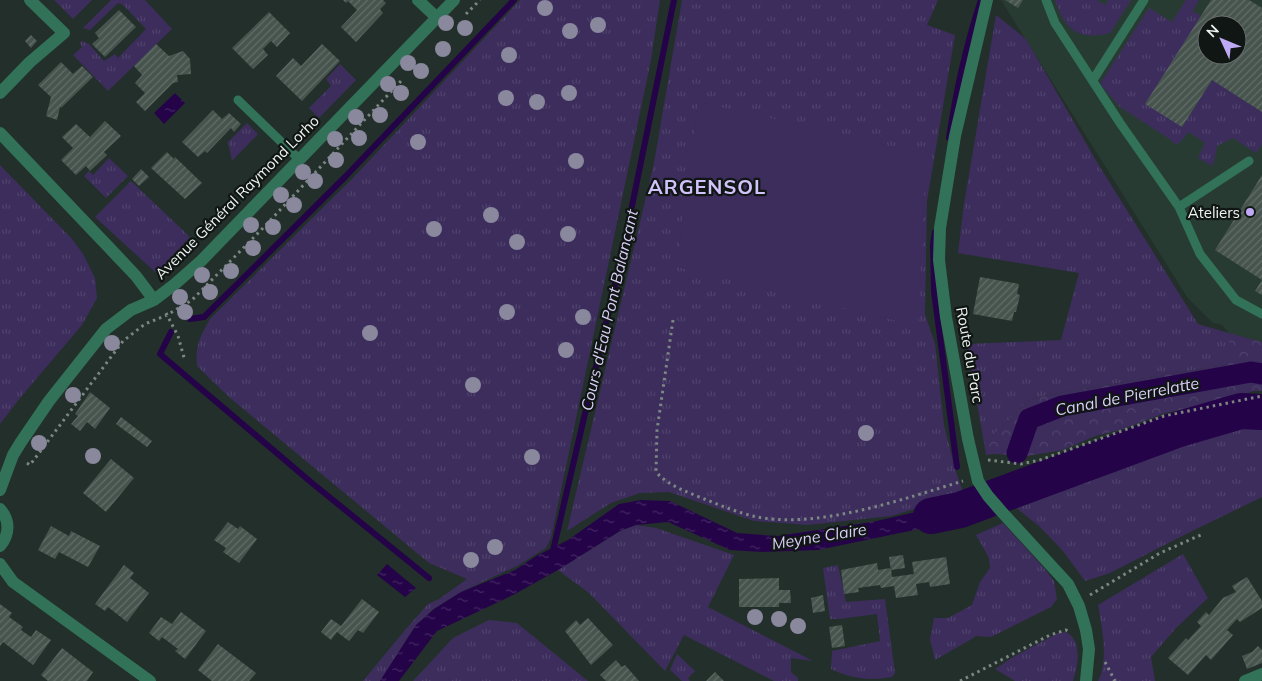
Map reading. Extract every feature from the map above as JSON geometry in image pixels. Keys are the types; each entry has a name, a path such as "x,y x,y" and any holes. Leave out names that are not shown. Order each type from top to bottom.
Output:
{"street":[{"path":"0,93 30,62 64,33 30,0"},
{"path":"418,0 436,17"},
{"name":"Avenue Général Raymond Lorho","path":"0,490 10,462 21,442 49,401 106,329 131,310 154,300 201,261 454,0"},
{"name":"Route du Parc","path":"987,0 955,136 940,228 939,260 946,317 976,476 988,496 1068,584 1079,606 1086,630 1088,649 1086,681"},
{"path":"0,133 136,276 154,300"},
{"path":"0,509 6,517 8,525 7,533 0,546"},
{"path":"0,564 13,582 150,681"},
{"path":"1245,681 1262,674"}],"lane":[{"path":"1046,0 1055,23 1120,124 1180,207 1200,254 1236,300 1262,314"},
{"path":"1093,80 1144,0"},
{"path":"238,100 300,160"},
{"path":"1180,207 1249,162"}],"path":[{"path":"461,19 480,0"},
{"path":"23,461 30,464 123,341 145,324 167,315 192,300 265,226 402,80"},
{"path":"167,315 178,336 186,361"},
{"path":"673,320 657,430 656,472 665,482 711,502 756,517 785,519 826,517 895,502 976,476 986,460 1021,464 1040,460 1164,416 1262,396"},
{"path":"1079,606 1090,595 1160,553 1203,534"},
{"path":"960,681 1050,635 1066,630 1073,635"}],"shaded area":[{"path":"1001,0 1262,0 1262,342 1229,333 1222,325 1213,323 1187,297"}],"green space":[{"path":"54,0 92,0 73,19"},
{"path":"111,0 145,0 172,29 108,91 73,55 82,47 80,43 82,41 89,44 104,61 115,54 118,58 146,29 123,5 118,3 90,30 83,28"},
{"path":"520,0 660,0 651,60 551,538 546,548 517,566 461,592 434,609 416,625 380,681 363,681 428,604 439,599 467,579 429,563 230,398 197,366 198,347 201,336 210,319 352,179"},
{"path":"682,0 938,0 927,25 955,35 927,201 925,314 935,344 944,425 963,492 891,516 808,525 754,521 669,492 640,493 611,503 567,531 654,163"},
{"path":"1055,0 1097,0 1105,5 1108,0 1131,0 1110,33 1089,35 1074,31 1068,26"},
{"path":"1186,0 1199,0 1193,11 1199,15 1197,15 1197,39 1182,127 1212,80 1262,112 1262,144 1256,153 1233,138 1217,146 1213,166 1198,158 1205,143 1189,132 1177,145 1120,107 1100,84 1149,8 1172,22"},
{"path":"996,15 1026,39 1098,164 1198,324 1229,333 1230,363 1048,395 1030,400 984,444 967,344 1061,340 1079,273 958,253 964,204"},
{"path":"340,64 356,80 319,118 309,108 331,86 326,79"},
{"path":"698,102 926,154 918,326 677,267"},
{"path":"247,123 258,134 232,161 228,142"},
{"path":"109,158 128,176 106,198 84,176 89,171 93,175"},
{"path":"0,165 72,239 83,254 95,278 97,298 82,325 0,424"},
{"path":"131,181 190,237 165,264 171,270 166,273 155,272 95,217"},
{"path":"1229,333 1262,342 1262,391 1254,391 1217,402 1165,413 1120,430 1095,436 1063,450 1027,456 986,455 984,444 1030,400 1048,395 1229,364"},
{"path":"1262,422 1262,497 1110,573 1085,581 1063,551 1039,526 1009,502 1087,470 1189,436 1225,426"},
{"path":"1003,523 1054,581 1057,599 1051,607 991,637 974,636 935,660 930,639 934,618 948,618 972,605 980,582 990,568 989,558 976,535"},
{"path":"636,525 656,528 734,555 708,607 813,661 791,658 791,672 798,678 798,681 774,681 684,635 665,671 589,593 558,570 620,531"},
{"path":"1183,554 1208,598 1177,627 1151,657 1155,681 1098,681 1104,654 1098,605"},
{"path":"838,565 846,602 885,599 895,673 892,677 861,678 831,669 832,651 880,641 877,614 830,619 823,568"},
{"path":"489,620 517,623 588,681 413,681 453,638"},
{"path":"1066,632 1075,641 1078,654 1073,681 1015,681 995,669 1058,633"},
{"path":"677,654 695,671 688,678 690,681 682,681 670,670"}],"water":[{"path":"175,93 185,103 164,124 154,113"},
{"path":"973,495 987,510 967,520 818,550 762,552 730,550 668,522 636,525 620,531 558,570 513,595 437,631 399,681 380,681 416,625 434,609 461,592 515,570 536,556 568,540 619,504 641,500 670,501 737,533 777,536 872,522 942,506 964,500"},
{"path":"387,564 416,588 405,597 377,575"}],"building":[{"path":"343,0 383,0 386,3 380,9 383,13 356,42 341,27 357,10 348,1 346,3"},
{"path":"1005,0 1023,0 1018,8"},
{"path":"1211,0 1249,0 1262,8 1262,112 1212,80 1182,127 1145,104 1197,22 1197,65 1247,65 1247,15 1201,15"},
{"path":"119,10 136,27 105,57 92,44 99,38 95,33"},
{"path":"269,12 290,33 277,47 271,41 263,49 268,55 253,69 232,48"},
{"path":"31,35 37,41 31,48 25,41"},
{"path":"156,44 169,56 183,51 190,59 191,74 177,75 178,82 173,83 145,111 136,102 145,93 135,83 142,75 134,66"},
{"path":"322,44 340,61 302,101 276,76 293,58 301,66"},
{"path":"61,62 73,74 82,66 93,77 60,107 57,120 46,116 51,97 38,85"},
{"path":"213,110 222,119 229,113 241,124 234,132 231,128 207,153 205,151 198,157 182,142"},
{"path":"105,121 121,136 104,152 107,155 90,171 86,166 76,175 61,160 73,148 62,137 76,124 90,137"},
{"path":"167,152 174,159 175,157 202,183 185,199 151,168"},
{"path":"141,169 149,177 139,186 132,179"},
{"name":"Ateliers","path":"1262,175 1262,280 1215,250"},
{"path":"980,277 1019,284 1017,294 1020,295 1012,321 973,314"},
{"path":"1262,280 1262,295 1255,291"},
{"path":"90,392 110,408 95,429 87,422 80,431 71,424 78,416 75,414"},
{"path":"121,417 152,441 147,447 116,424"},
{"path":"111,459 134,478 106,512 83,493"},
{"path":"228,522 238,529 240,526 257,539 239,563 223,552 226,548 214,540"},
{"path":"51,526 69,536 71,531 100,546 88,567 59,552 55,559 38,550"},
{"path":"903,555 905,568 891,570 889,557"},
{"path":"946,557 950,584 930,587 929,582 916,584 918,595 896,598 894,586 881,588 880,585 858,588 859,592 844,594 841,570 877,563 878,570 891,568 892,577 914,574 912,562"},
{"path":"124,565 134,573 130,578 149,593 127,622 108,607 105,611 95,604"},
{"path":"1247,577 1262,601 1262,608 1240,622 1237,619 1227,630 1233,635 1211,660 1206,655 1188,675 1168,658 1186,638 1188,640 1201,626 1197,622 1206,612 1209,615 1223,598 1236,592 1232,586"},
{"path":"779,578 779,590 790,590 791,603 779,603 779,607 739,607 739,579"},
{"path":"823,595 825,611 813,613 811,598"},
{"path":"362,599 379,612 363,633 358,630 349,641 337,632 331,640 321,632 331,619 341,626"},
{"path":"0,604 12,613 9,617 23,627 21,630 31,637 36,630 51,640 33,665 3,642 0,646"},
{"path":"181,612 206,631 185,659 175,651 178,649 162,637 159,641 149,633 161,617 172,624"},
{"path":"588,618 613,645 591,665 565,631 576,620 580,625"},
{"path":"842,625 845,646 832,648 829,627"},
{"path":"218,644 256,673 249,681 212,681 198,670"},
{"path":"1258,646 1262,650 1262,663 1247,669 1242,656 1252,652"},
{"path":"62,648 93,672 87,681 48,681 41,675"},
{"path":"616,660 622,667 625,665 639,681 606,681 600,675"},
{"path":"715,672 724,681 706,681"}],"waterway":[{"path":"190,319 204,317 345,177 514,0"},
{"name":"Cours d'Eau Pont Balançant","path":"552,555 622,255 674,0"},
{"path":"949,138 962,68 981,0"},
{"path":"935,232 933,244 934,291 957,467"},
{"path":"171,332 160,354 312,483 429,578"},
{"name":"Canal de Pierrelatte","path":"1017,453 1029,419 1062,406 1251,372 1262,374"},
{"name":"Meyne Claire","path":"931,516 960,510 1176,430 1241,411 1262,412"}],"place":[{"name":"Ateliers","path":"1250,212"}],"district":[{"name":"ARGENSOL","path":"707,186"}]}
